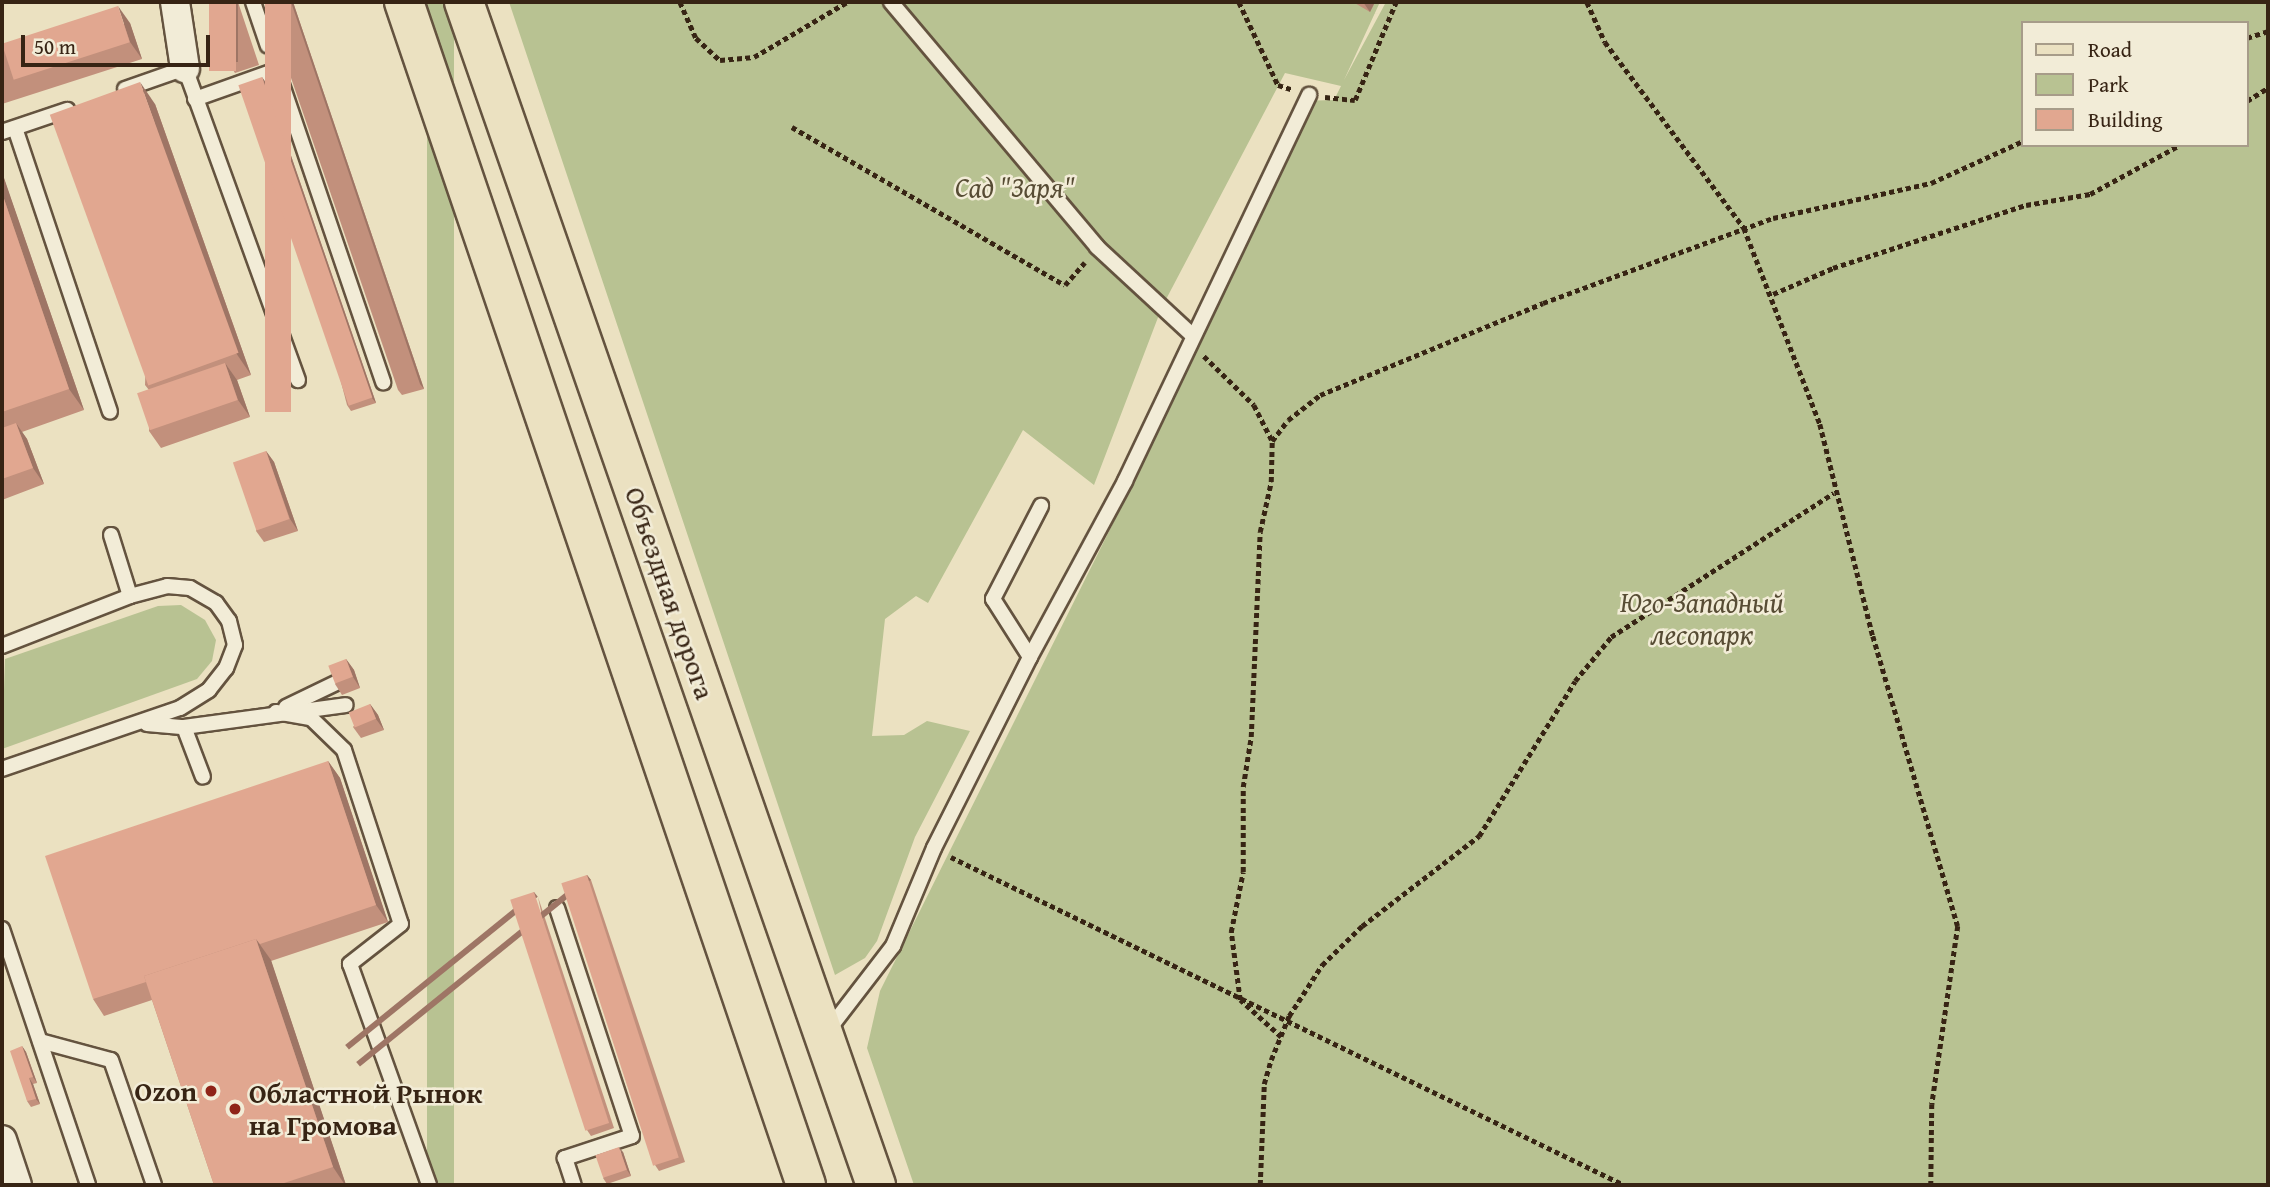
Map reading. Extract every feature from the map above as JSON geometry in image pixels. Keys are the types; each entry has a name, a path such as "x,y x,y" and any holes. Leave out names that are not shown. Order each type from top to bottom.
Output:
{"main road":[{"path":"404,2 806,1185"},
{"name":"Объездная дорога","path":"464,2 876,1185"}],"street":[{"path":"174,2 185,68"},
{"path":"2,1140 17,1185"}],"lane":[{"path":"253,2 268,46"},
{"path":"891,2 1097,247 1192,335"},
{"path":"107,96 185,68 298,380"},
{"path":"195,99 276,70 383,382"},
{"path":"825,1034 893,947 934,848 1030,657 1125,481 1308,95"},
{"path":"80,105 8,130 110,412"},
{"path":"1030,657 993,599 1041,506"},
{"path":"111,536 130,596"},
{"path":"2,646 130,596 167,586 190,588 216,603 229,621 235,645 226,668 209,690 142,724 2,769"},
{"path":"276,712 338,682"},
{"path":"142,724 184,727 276,712 346,705"},
{"path":"276,712 312,718 344,750 397,911 401,924 350,964 429,1185"},
{"path":"184,727 203,777"},
{"path":"557,908 632,1136 565,1158 574,1185"},
{"path":"2,929 8,971 40,1041 88,1185"},
{"path":"40,1041 111,1060 154,1185"}],"path":[{"path":"680,2 696,38 720,60 754,57 847,2"},
{"path":"1239,2 1278,85 1308,95 1356,100 1396,2"},
{"path":"1587,2 1605,42 1745,228 1773,294 1820,424 1835,492 1958,926 1932,1104 1931,1185"},
{"path":"2249,37 2268,31"},
{"path":"2249,100 2268,88"},
{"path":"792,127 1065,285 1097,247"},
{"path":"1272,441 1288,420 1320,395 1543,303 1745,228 1813,207 1860,201 1931,183 2022,141"},
{"path":"1773,294 1833,268 2026,205 2090,194 2176,147"},
{"path":"1192,335 1203,355 1254,405 1272,441 1273,469 1260,532 1251,737 1243,787 1243,872 1231,932 1241,1001 1281,1037"},
{"path":"1260,1185 1264,1084 1286,1023 1310,980 1340,946 1479,835 1576,681 1611,637 1835,492"},
{"path":"934,848 1286,1023 1624,1185"}],"green space":[{"path":"427,2 454,2 454,1185 427,1185"},
{"name":"Юго-Западный лесопарк","path":"509,2 1380,2 1344,80 1386,2 2268,2 2268,1185 914,1185 867,1048 880,991 1157,435 1138,433 1299,101 1334,100 1341,86 1285,73 1162,307 1094,485 1023,430 928,603 916,596 885,619 872,736 904,735 927,721 970,731 915,837 877,941 865,958 835,975"},
{"path":"181,605 205,620 216,640 212,661 197,679 2,749 5,659 158,606"}],"building":[{"path":"209,2 236,2 236,71 209,71"},
{"path":"265,2 291,2 291,412 265,412"},
{"path":"118,6 130,42 14,80 2,44"},
{"path":"262,77 372,398 349,406 238,85"},
{"path":"140,82 239,353 148,385 50,115"},
{"path":"2,193 69,389 2,412"},
{"path":"225,363 238,400 150,430 137,393"},
{"path":"16,423 33,468 2,479 2,428"},
{"path":"266,451 289,519 256,530 233,462"},
{"path":"346,659 353,677 335,684 328,666"},
{"path":"370,704 376,719 355,727 349,713"},
{"path":"328,761 376,905 260,944 256,939 144,976 146,982 93,999 45,856"},
{"path":"587,875 679,1157 653,1166 561,883"},
{"path":"534,892 609,1123 585,1131 510,900"},
{"path":"256,939 333,1167 278,1185 214,1185 144,976"},
{"path":"22,1046 33,1077 29,1078 36,1099 27,1101 10,1051"},
{"path":"619,1147 627,1170 603,1178 595,1155"}],"place":[{"name":"Ozon","path":"211,1091"},
{"name":"Областной Рынок на Громова","path":"235,1109"}],"park label":[{"name":"Сад \"Заря\"","path":"1015,187"}]}
